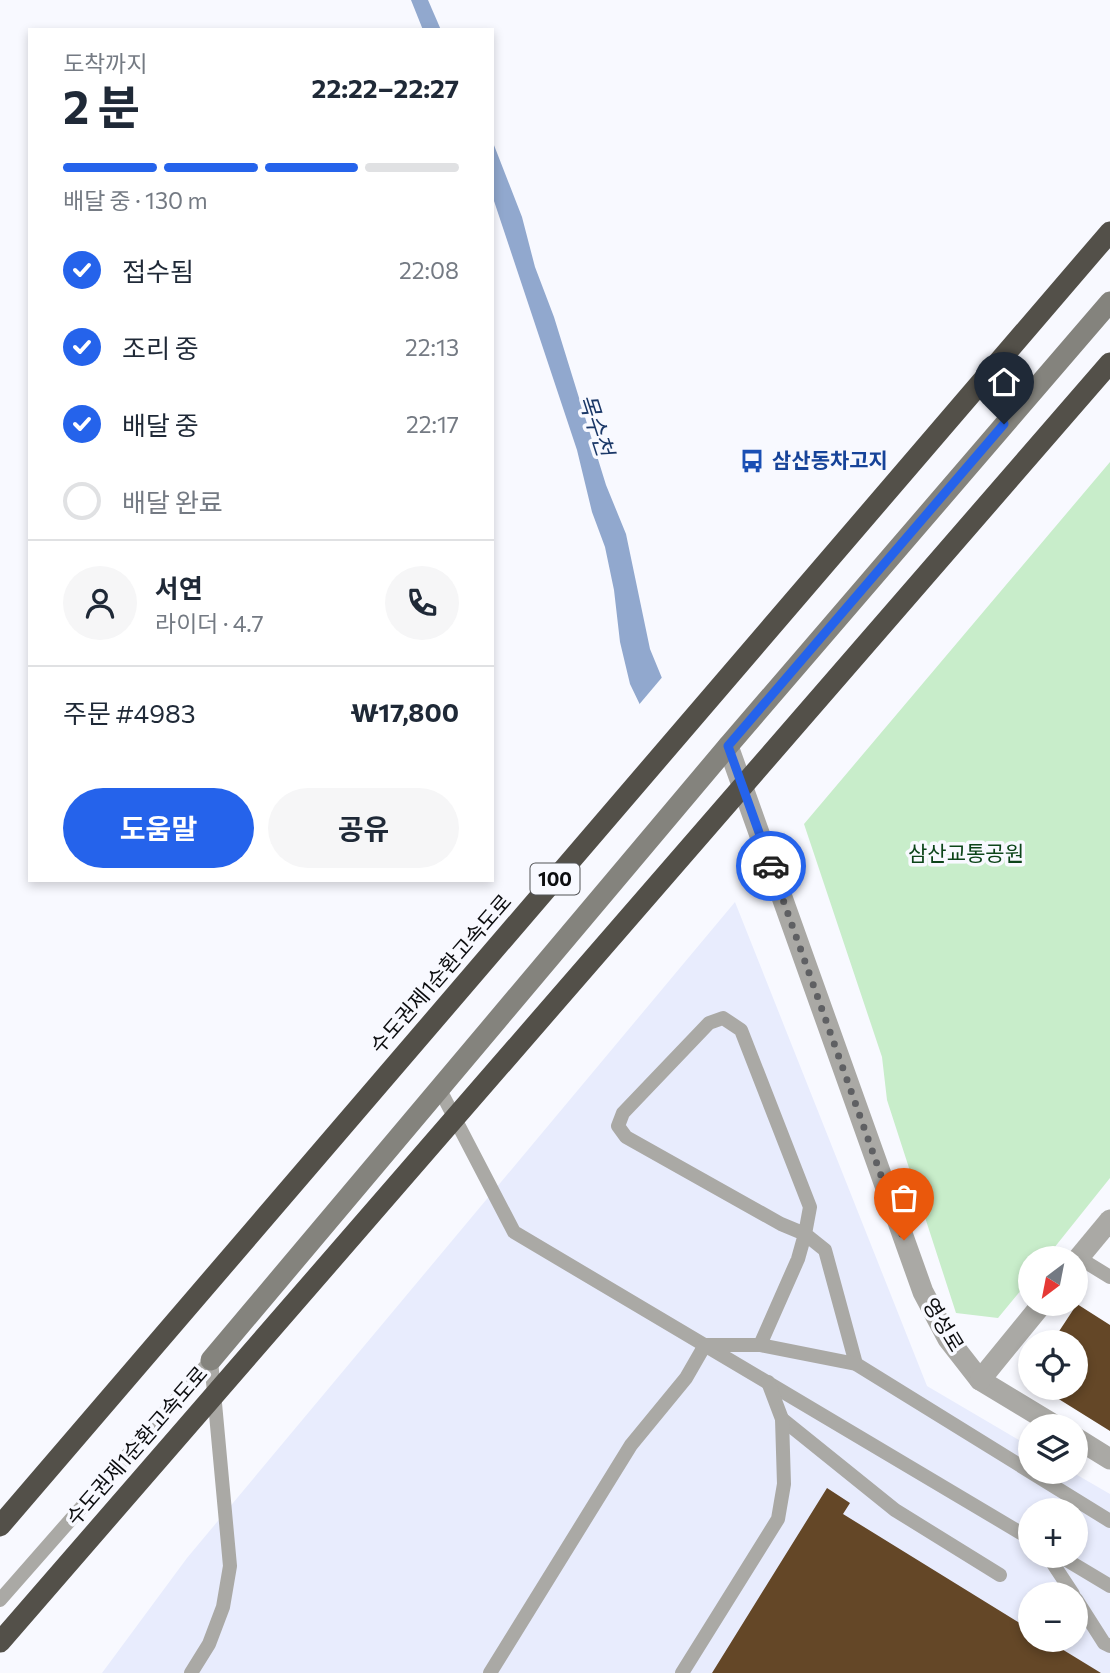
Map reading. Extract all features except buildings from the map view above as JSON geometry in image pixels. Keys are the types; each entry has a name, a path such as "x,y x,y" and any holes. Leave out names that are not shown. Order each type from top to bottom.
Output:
{"highway":[{"name":"수도권제1순환고속도로","path":"0,1525 1110,232"},
{"name":"수도권제1순환고속도로","path":"0,1642 1110,363"}],"street":[{"path":"211,1360 728,746 1110,302"},
{"name":"영성로","path":"728,746 923,1292 948,1339 980,1380 1036,1414"},
{"path":"1088,1247 1110,1220"},
{"path":"980,1380 1032,1316"},
{"path":"1088,1445 1110,1459"}],"lane":[{"path":"760,1345 798,1259 805,1234 810,1206 741,1030 723,1018 709,1023 624,1113 618,1126 626,1138 781,1224 805,1234 825,1250 856,1364"},
{"path":"439,1088 514,1232 1018,1531"},
{"path":"1088,1265 1110,1277"},
{"path":"705,1345 760,1345 856,1364 1110,1521"},
{"path":"490,1673 631,1445 686,1378 705,1345"},
{"path":"0,1600 211,1360"},
{"path":"191,1673 209,1644 223,1606 230,1566 211,1360"},
{"path":"682,1673 778,1519 784,1484 782,1419 768,1382"},
{"path":"782,1419 895,1510 1000,1575"},
{"path":"1080,1568 1110,1586"},
{"path":"1088,1618 1104,1643 1110,1646"}],"shaded area":[{"path":"735,902 927,1386 1018,1439 1018,1484 1088,1484 1088,1481 1110,1494 1110,1673 102,1673 187,1558"}],"green space":[{"name":"삼산교통공원","path":"1110,462 1110,1178 1056,1246 1018,1246 1018,1294 998,1318 956,1313 887,1100 882,1057 804,824"}],"water":[{"path":"411,0 428,0 440,28 422,28"},
{"name":"목수천","path":"494,145 522,217 535,267 554,317 606,485 626,534 650,649 664,683 642,709 630,684 620,642 614,590 605,547 592,512 577,450 494,201"}],"pier":[{"path":"664,675 667,685 644,712 640,712 637,707"}],"way so far":[{"path":"771,866 904,1240"}],"place":[{"name":"삼산동차고지","path":"752,461"}],"route":[{"path":"771,866 728,746 1004,424"}]}
